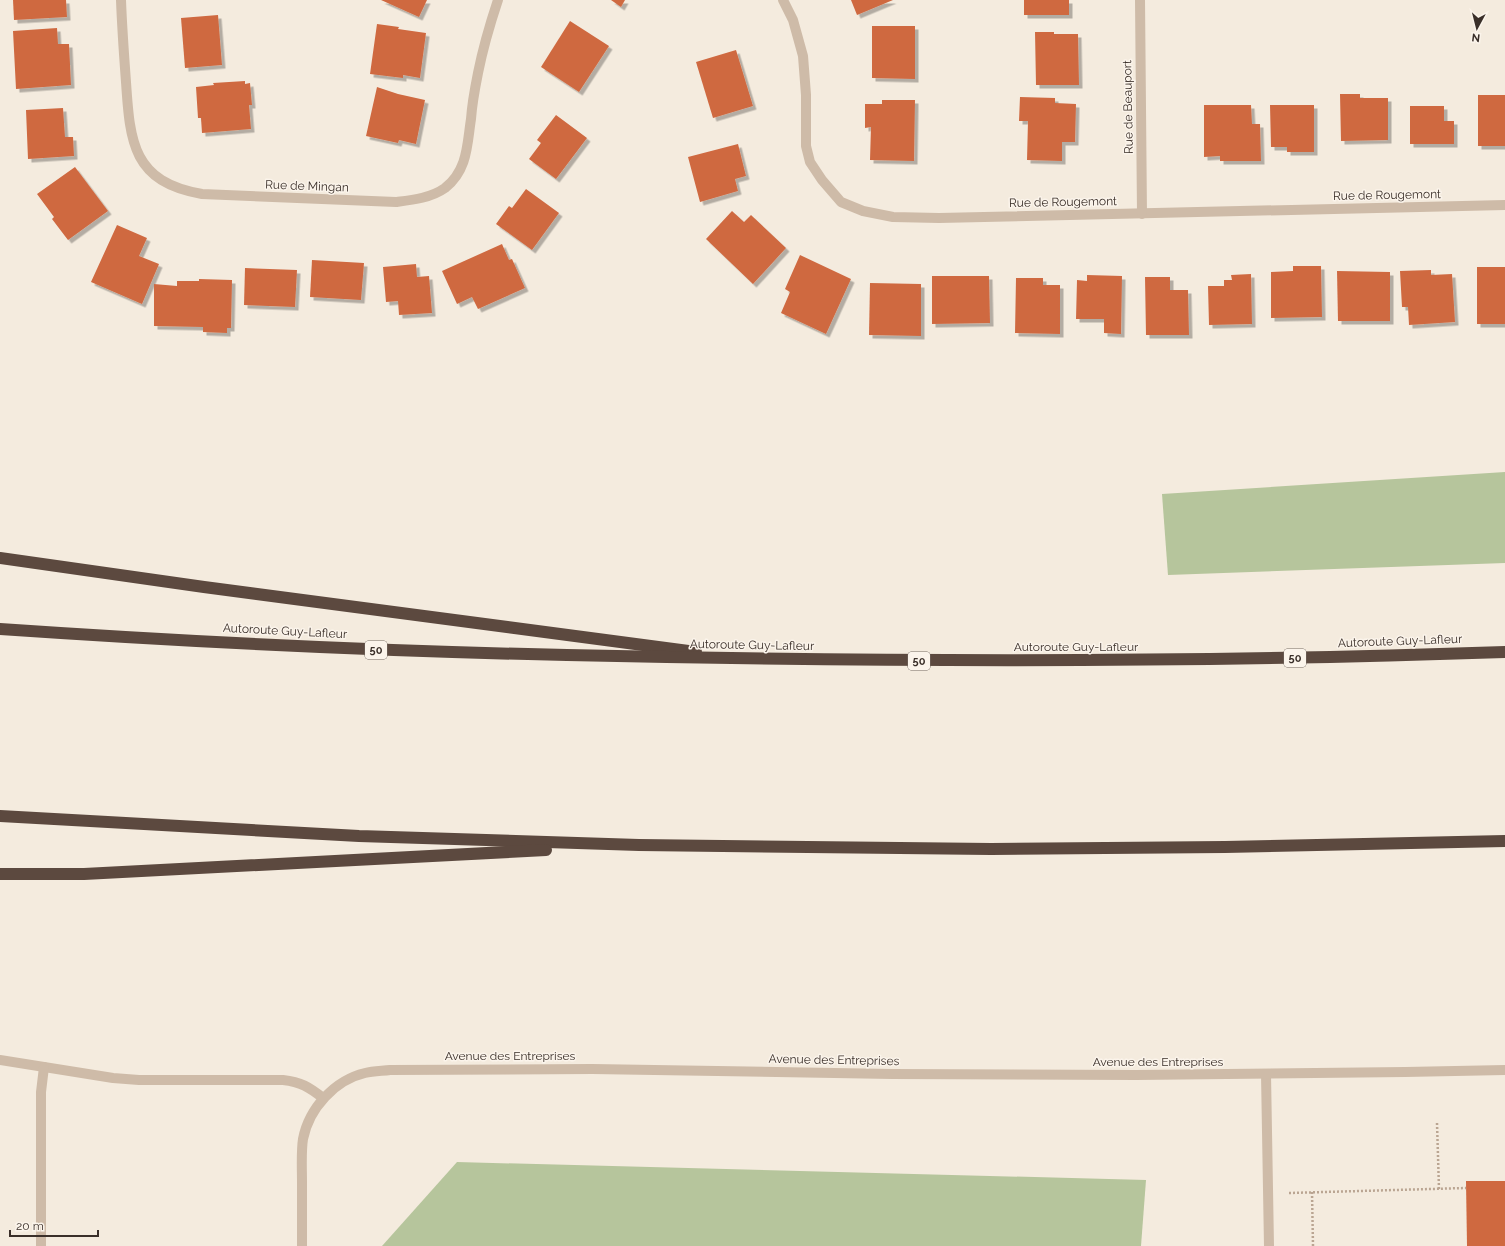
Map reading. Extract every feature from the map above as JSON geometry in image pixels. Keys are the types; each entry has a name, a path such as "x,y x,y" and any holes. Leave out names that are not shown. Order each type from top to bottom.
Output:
{"highway":[{"path":"0,558 204,587 753,659"},
{"name":"Autoroute Guy-Lafleur","path":"0,629 230,643 409,651 753,659 987,661 1152,660 1505,652"},
{"path":"0,816 359,836 639,845 998,849 1233,847 1505,841"},
{"path":"0,874 84,874 639,845"}],"street":[{"name":"Rue de Mingan","path":"120,0 128,114 131,133 136,150 145,165 156,176 168,184 183,190 202,194 396,202 414,200 429,196 445,188 456,175 464,161 468,146 478,73 487,34 498,0"},
{"name":"Rue de Rougemont","path":"783,0 793,20 803,56 806,95 806,146 810,162 822,180 841,202 863,211 892,217 939,218 1505,205"},
{"name":"Rue de Beauport","path":"1140,0 1142,214"},
{"path":"0,1060 113,1078 139,1080 283,1080 296,1082 308,1087 323,1098"},
{"path":"42,1246 41,1092 44,1067"},
{"name":"Avenue des Entreprises","path":"302,1246 303,1140 309,1119 323,1098 336,1087 365,1073 390,1070 592,1069 985,1075 1266,1074 1505,1070"},
{"path":"1266,1074 1269,1246"}],"path":[{"path":"1437,1123 1439,1189"},
{"path":"1284,1193 1466,1188"},
{"path":"1312,1192 1313,1246"}],"green space":[{"path":"1505,472 1505,563 1168,575 1162,494"},
{"path":"457,1162 1146,1180 1141,1246 382,1246"}],"building":[{"path":"13,0 66,0 67,17 14,20"},
{"path":"381,0 427,0 419,17"},
{"path":"611,0 625,0 621,7"},
{"path":"851,0 893,0 857,15"},
{"path":"1024,0 1069,0 1069,15 1024,15"},
{"path":"218,15 222,65 185,68 181,18"},
{"path":"570,21 609,46 579,92 541,67"},
{"path":"377,24 426,33 420,78 403,75 403,78 370,74"},
{"path":"872,26 915,26 915,79 872,78"},
{"path":"57,28 58,44 69,44 71,85 16,89 13,31"},
{"path":"1035,32 1078,34 1079,85 1036,85"},
{"path":"736,50 753,106 713,118 696,62"},
{"path":"245,81 245,84 250,83 252,105 249,105 251,129 202,133 201,118 198,118 196,87 214,85 213,83"},
{"path":"377,87 398,94 425,100 416,144 399,140 398,143 366,136"},
{"path":"1340,94 1360,94 1360,98 1388,98 1388,140 1341,141"},
{"path":"1478,95 1505,95 1505,146 1478,146"},
{"path":"1020,97 1055,98 1055,103 1076,104 1075,142 1062,142 1062,161 1027,160 1028,121 1019,121"},
{"path":"882,100 915,100 914,161 870,160 871,127 865,128 865,104 882,104"},
{"path":"1204,105 1251,105 1252,124 1260,124 1261,161 1220,161 1220,156 1204,157"},
{"path":"1270,105 1314,105 1314,152 1287,152 1287,147 1271,147"},
{"path":"1410,106 1444,106 1444,121 1454,121 1454,144 1410,144"},
{"path":"63,108 65,137 73,137 74,156 28,159 26,110"},
{"path":"556,115 587,138 556,179 529,159 541,143 537,140"},
{"path":"738,144 746,176 735,179 738,191 700,202 688,157"},
{"path":"75,167 108,211 68,240 52,219 54,217 37,194"},
{"path":"526,189 559,213 532,250 496,224 509,206 512,208"},
{"path":"732,211 744,222 751,215 786,248 753,284 706,239"},
{"path":"117,225 147,238 139,256 159,264 142,304 91,282"},
{"path":"502,244 509,260 512,259 525,288 478,309 472,297 457,304 442,271"},
{"path":"800,255 851,279 826,334 781,313 790,292 785,289"},
{"path":"312,260 364,263 361,300 310,297"},
{"path":"416,264 417,277 429,276 432,313 399,315 398,301 386,302 383,267"},
{"path":"1293,266 1321,266 1322,317 1271,318 1271,272 1293,271"},
{"path":"1477,267 1505,267 1505,324 1477,324"},
{"path":"245,268 297,270 295,307 244,305"},
{"path":"1431,270 1431,275 1452,274 1455,322 1409,325 1408,307 1402,307 1400,271"},
{"path":"1337,271 1390,272 1390,321 1338,321"},
{"path":"1251,274 1252,324 1209,325 1208,286 1224,286 1224,280 1232,280 1231,275"},
{"path":"1087,275 1122,276 1121,334 1104,333 1104,319 1076,319 1077,280 1087,281"},
{"path":"932,276 989,276 990,323 932,324"},
{"path":"1145,277 1170,277 1170,290 1188,290 1189,335 1146,335"},
{"path":"1016,278 1043,278 1043,285 1060,285 1060,334 1015,333"},
{"path":"199,279 232,280 231,328 227,328 227,333 203,332 203,327 154,326 154,284 177,286 177,281 199,281"},
{"path":"870,283 921,284 921,336 869,335"},
{"path":"1466,1181 1505,1181 1505,1246 1467,1246"}]}
